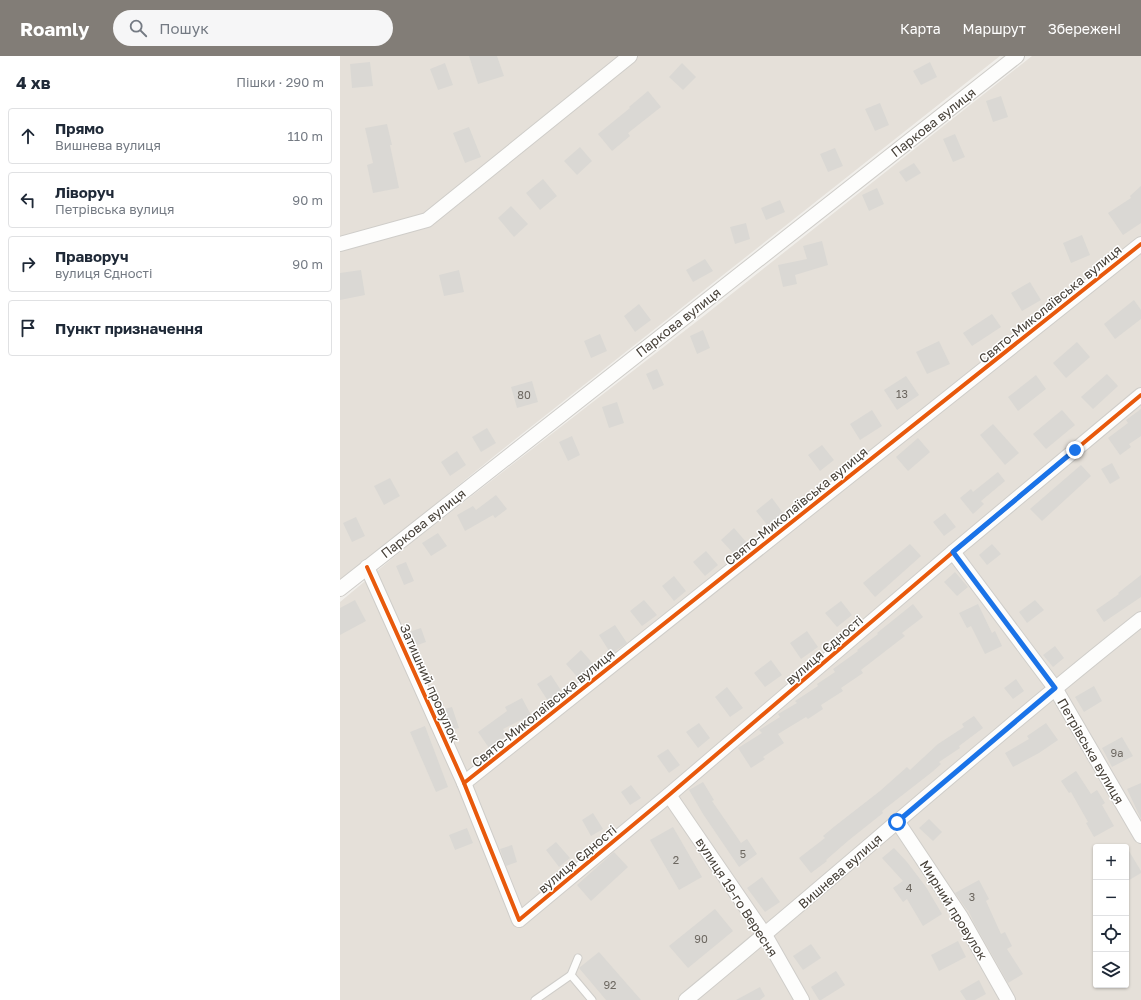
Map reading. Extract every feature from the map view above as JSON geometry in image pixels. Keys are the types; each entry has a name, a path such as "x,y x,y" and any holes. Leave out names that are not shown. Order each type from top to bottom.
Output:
{"street":[{"path":"340,244 427,220 630,56"},
{"name":"Паркова вулиця","path":"340,589 1017,56"},
{"name":"Свято-Миколаївська вулиця","path":"464,783 1141,244"},
{"name":"вулиця Єдності","path":"519,920 669,795 953,552 1141,395"},
{"name":"Петрівська вулиця","path":"953,552 1055,688 1141,836"},
{"name":"Затишний провулок","path":"367,567 464,783 519,920"},
{"name":"Вишнева вулиця","path":"686,1000 765,935 1055,688 1141,619"},
{"name":"вулиця 19-го Вересня","path":"669,795 765,935 802,1000"},
{"name":"Мирний провулок","path":"897,822 961,917 1008,1000"}],"lane":[{"path":"535,1000 571,975 578,958"},
{"path":"571,975 592,1000"}],"shaded area":[{"path":"340,56 1000,56 498,453 340,582"},
{"path":"1032,56 1141,56 1141,1000 340,1000 340,602 407,546 705,315"}],"building":[{"path":"469,56 497,56 504,76 478,84"},
{"path":"370,62 373,86 352,88 350,64"},
{"path":"930,62 937,77 921,85 913,71"},
{"path":"445,63 453,85 438,90 430,69"},
{"path":"682,63 696,77 683,90 669,77"},
{"path":"648,91 661,107 628,133 630,136 612,151 598,134"},
{"path":"1001,96 1008,117 993,122 986,101"},
{"path":"880,103 889,125 875,131 865,109"},
{"path":"387,124 399,188 373,193 367,165 373,163 365,128"},
{"path":"469,127 481,157 465,163 453,133"},
{"path":"955,134 965,157 953,162 943,139"},
{"path":"580,147 592,161 577,175 564,161"},
{"path":"835,148 843,166 828,172 820,154"},
{"path":"914,163 921,173 906,182 899,172"},
{"path":"543,179 557,196 540,210 526,193"},
{"path":"1141,186 1141,223 1123,235 1108,213 1131,198 1130,196"},
{"path":"877,188 884,204 869,211 862,195"},
{"path":"780,200 785,212 766,220 761,208"},
{"path":"511,206 528,224 514,237 498,218"},
{"path":"746,223 750,239 735,244 730,227"},
{"path":"1082,235 1090,255 1071,263 1063,243"},
{"path":"822,241 828,265 795,275 797,284 783,287 778,265 807,259 803,246"},
{"path":"705,259 713,271 693,282 686,270"},
{"path":"361,270 365,295 340,300 340,273"},
{"path":"459,270 464,292 444,296 439,275"},
{"path":"1030,282 1041,300 1022,311 1011,293"},
{"path":"1134,300 1141,310 1141,319 1115,339 1104,324"},
{"path":"639,304 651,320 635,332 624,316"},
{"path":"992,314 1001,327 972,346 963,333"},
{"path":"703,330 710,348 697,354 690,336"},
{"path":"600,334 607,351 591,358 584,341"},
{"path":"939,341 950,364 927,374 916,352"},
{"path":"1077,342 1090,357 1066,378 1053,363"},
{"path":"657,369 664,385 653,390 646,374"},
{"path":"1107,374 1118,386 1093,409 1081,397"},
{"path":"1036,375 1046,389 1018,411 1008,397"},
{"path":"906,376 919,395 897,410 884,390"},
{"path":"532,381 538,402 517,408 511,387"},
{"path":"617,402 624,423 609,428 602,407"},
{"path":"1141,409 1141,436 1129,444 1131,447 1120,455 1108,438 1128,423 1126,420"},
{"path":"872,410 882,426 860,440 850,424"},
{"path":"1062,410 1075,425 1046,449 1033,434"},
{"path":"993,424 1019,453 1005,465 980,435"},
{"path":"487,428 496,443 481,452 472,437"},
{"path":"572,436 580,455 568,461 559,442"},
{"path":"918,438 930,452 908,471 896,457"},
{"path":"822,445 834,460 820,471 808,455"},
{"path":"457,451 466,465 450,476 441,462"},
{"path":"1112,463 1120,478 1110,484 1101,469"},
{"path":"1081,465 1091,476 1042,521 1030,509"},
{"path":"998,472 1005,481 981,501 984,504 973,514 960,498 971,489 973,492"},
{"path":"390,478 400,496 384,505 374,486"},
{"path":"496,495 507,509 495,518 493,515 465,531 457,515 473,506 476,510"},
{"path":"772,498 783,513 768,526 756,511"},
{"path":"945,513 956,527 944,536 933,522"},
{"path":"356,517 365,536 352,542 343,523"},
{"path":"734,528 747,543 734,554 721,540"},
{"path":"438,533 447,546 431,556 422,543"},
{"path":"910,544 921,556 875,597 863,583"},
{"path":"992,544 1001,554 987,565 979,555"},
{"path":"706,551 718,565 705,576 693,562"},
{"path":"406,562 414,581 404,585 396,566"},
{"path":"955,572 968,587 957,596 944,582"},
{"path":"1141,575 1141,597 1104,622 1096,610 1119,594 1118,593"},
{"path":"674,576 686,591 674,601 662,586"},
{"path":"355,600 366,621 340,635 340,608"},
{"path":"644,600 657,615 642,626 630,611"},
{"path":"1035,600 1044,610 1027,623 1019,612"},
{"path":"841,601 852,615 837,627 825,613"},
{"path":"913,604 923,617 902,633 905,636 861,670 863,673 841,688 843,691 821,705 823,709 808,719 806,717 778,734 784,743 763,757 765,759 751,768 738,748 762,733 759,730 780,717 778,714 797,703 795,701 818,686 817,684 835,672 833,669 858,651 857,650"},
{"path":"978,604 992,633 995,631 1002,646 985,654 971,626 967,628 959,613"},
{"path":"615,625 627,643 611,654 599,635"},
{"path":"421,628 426,642 412,647 406,633"},
{"path":"807,631 818,647 801,659 790,643"},
{"path":"1055,646 1064,658 1053,667 1043,655"},
{"path":"581,650 596,667 580,680 566,664"},
{"path":"771,660 782,675 765,687 754,673"},
{"path":"551,675 562,692 548,701 537,684"},
{"path":"1016,679 1024,691 1013,699 1004,688"},
{"path":"1094,686 1102,701 1084,712 1075,697"},
{"path":"727,687 743,708 730,717 715,697"},
{"path":"522,698 531,715 503,729 507,735 489,748 478,732 507,711 505,707"},
{"path":"452,707 459,728 450,730 441,710"},
{"path":"974,716 983,728 959,746 960,748 939,762 941,764 932,772 882,811 883,813 811,873 799,858 825,838 823,836 880,791 907,767 910,770 938,744 964,727 962,724"},
{"path":"699,723 710,738 698,748 686,732"},
{"path":"1046,723 1058,740 1039,753 1013,767 1005,753 1029,739 1027,736"},
{"path":"425,726 448,787 436,792 410,732"},
{"path":"1122,737 1133,756 1112,767 1102,748"},
{"path":"668,749 680,765 669,773 657,756"},
{"path":"1076,771 1091,794 1097,790 1105,803 1102,805 1114,826 1094,837 1086,823 1088,822 1071,792 1069,793 1061,781"},
{"path":"703,782 714,800 712,801 741,843 747,839 757,854 739,867 703,814 689,790"},
{"path":"1141,783 1141,819 1127,789"},
{"path":"631,785 641,798 630,805 621,792"},
{"path":"593,813 603,829 591,836 582,820"},
{"path":"929,819 942,832 933,841 919,828"},
{"path":"673,827 702,877 679,890 650,840"},
{"path":"467,828 473,843 455,850 449,835"},
{"path":"556,842 570,858 559,867 546,850"},
{"path":"512,845 517,862 506,866 500,849"},
{"path":"894,848 926,887 942,914 923,926 907,899 903,902 893,888 903,881 882,858"},
{"path":"1129,851 1141,871 1141,873 1129,880"},
{"path":"614,852 628,867 591,901 577,885"},
{"path":"762,877 780,902 765,912 747,888"},
{"path":"979,880 989,899 986,901 1001,934 1005,932 1012,946 1007,949 1023,974 1008,983 968,910 955,893"},
{"path":"715,909 733,931 688,968 669,946"},
{"path":"958,941 966,957 939,971 931,955"},
{"path":"811,944 821,958 803,970 793,956"},
{"path":"599,952 641,1000 606,1000 579,968"},
{"path":"836,971 845,985 819,1000 811,987"},
{"path":"979,980 986,994 975,1000 966,1000 960,991"},
{"path":"760,987 765,996 760,1000 736,1000"}],"cycle path":[{"path":"464,783 1141,244"},
{"path":"367,567 464,783 519,920 669,795 953,552 1141,395"}],"route":[{"path":"897,822 1055,688 953,552 1075,450"}]}
